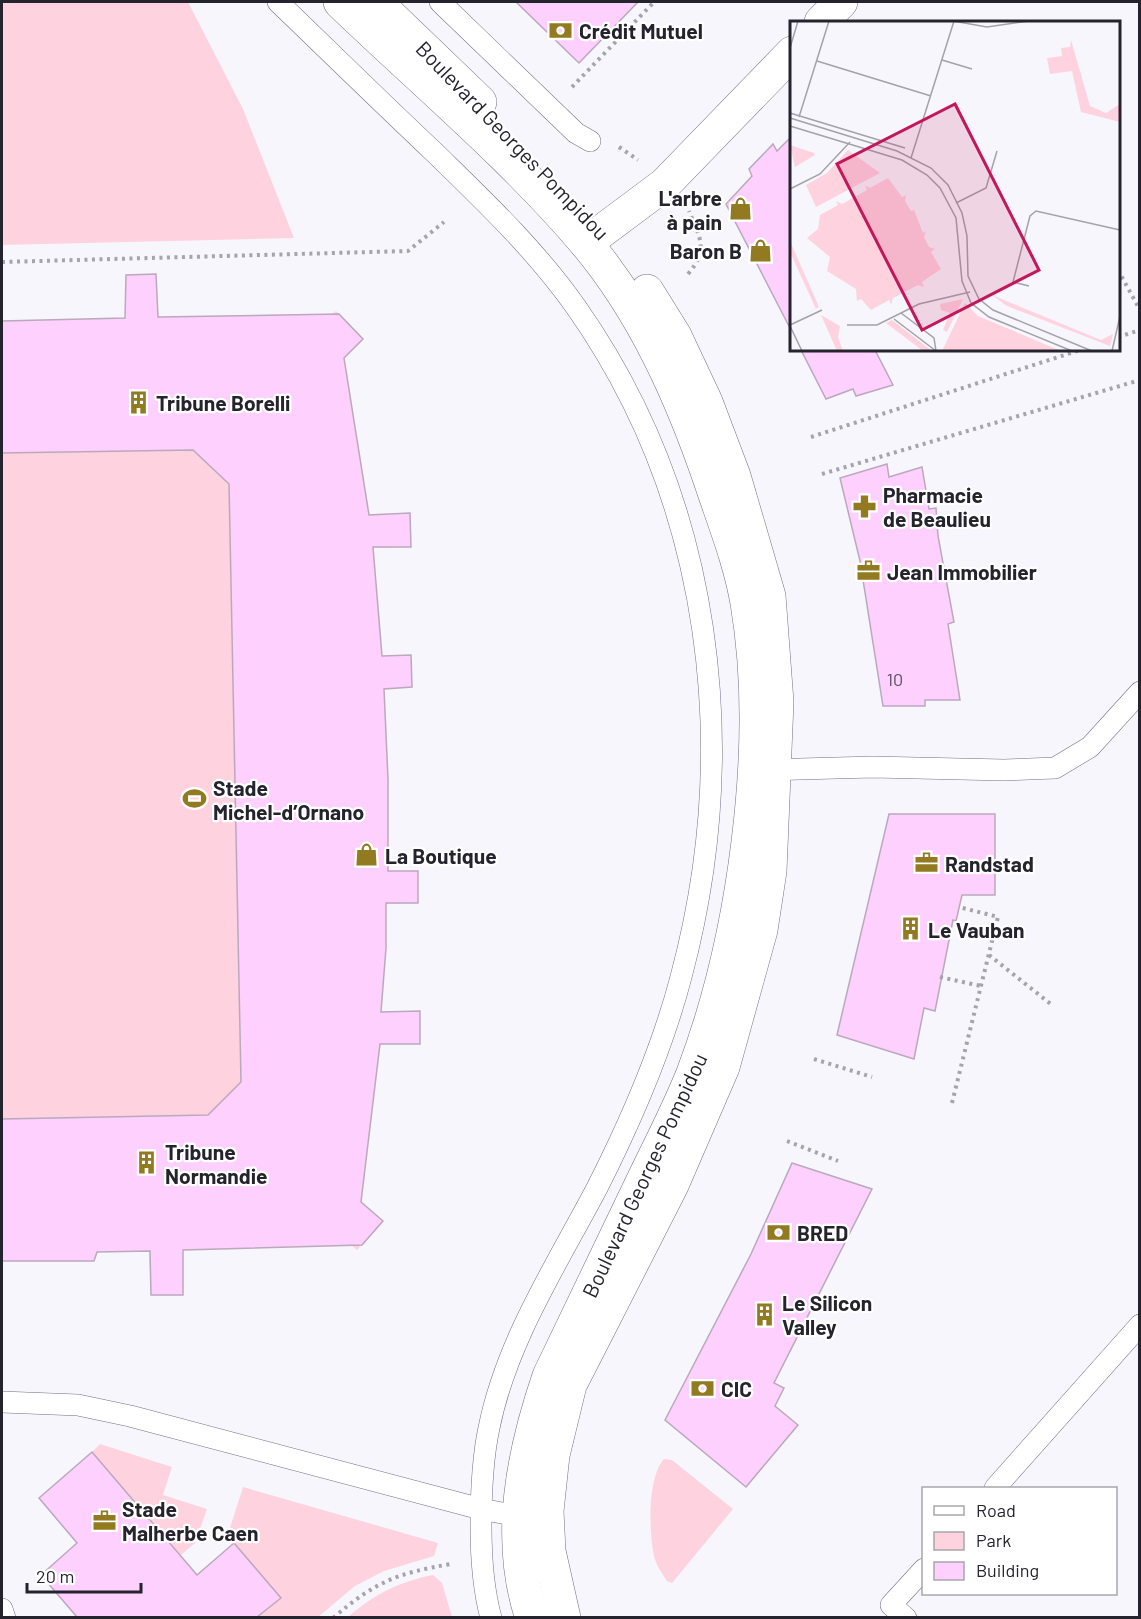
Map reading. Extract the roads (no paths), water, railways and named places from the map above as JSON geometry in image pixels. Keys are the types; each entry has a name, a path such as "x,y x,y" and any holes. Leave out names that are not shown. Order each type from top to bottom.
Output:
{"street":[{"name":"Boulevard Georges Pompidou","path":"340,2 497,149 632,268 675,336 706,402 734,476 769,596 776,666 764,770 770,871 761,930 723,1067 676,1176 570,1385 553,1455 532,1513 522,1570 532,1617"},
{"name":"Boulevard Georges Pompidou","path":"376,2 512,133 594,236"},
{"path":"821,21 841,2"},
{"path":"594,236 665,184 790,55"},
{"name":"Boulevard Georges Pompidou","path":"532,1513 549,1551 564,1617"}],"lane":[{"path":"278,2 511,226 575,306 615,371 650,438 669,488 698,591 711,729 710,792 700,883 681,979 657,1052 628,1123 510,1358 488,1430 481,1509 481,1558 491,1617"},
{"path":"440,2 576,133 590,141"},
{"path":"764,770 873,767 1004,770 1055,768 1090,747 1140,692"},
{"path":"995,1487 1140,1325"},
{"path":"2,1402 78,1405 130,1416 481,1509 532,1513"},
{"path":"906,1617 891,1605 922,1571"},
{"path":"2,1609 5,1617"}],"place":[{"name":"Crédit Mutuel","path":"561,30"},
{"name":"L'arbre à pain","path":"740,209"},
{"name":"Baron B","path":"760,250"},
{"name":"Tribune Borelli","path":"138,402"},
{"name":"Pharmacie de Beaulieu","path":"865,506"},
{"name":"Jean Immobilier","path":"869,571"},
{"name":"Stade Michel-d’Ornano","path":"195,799"},
{"name":"La Boutique","path":"367,855"},
{"name":"Randstad","path":"927,863"},
{"name":"Le Vauban","path":"910,929"},
{"name":"Tribune Normandie","path":"147,1163"},
{"name":"BRED","path":"779,1232"},
{"name":"Le Silicon Valley","path":"764,1314"},
{"name":"CIC","path":"703,1388"},
{"name":"Stade Malherbe Caen","path":"104,1520"}]}
